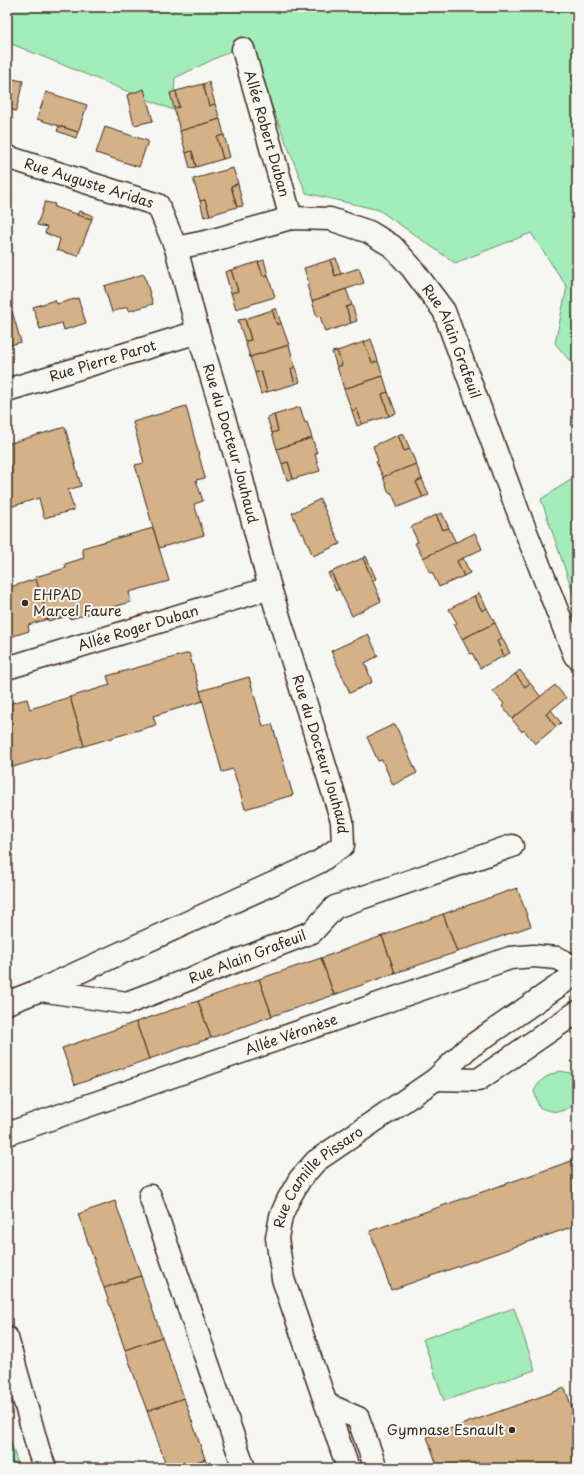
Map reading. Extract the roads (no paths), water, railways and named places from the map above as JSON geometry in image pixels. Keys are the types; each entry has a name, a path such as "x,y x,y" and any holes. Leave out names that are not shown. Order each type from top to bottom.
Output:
{"street":[{"name":"Allée Robert Duban","path":"243,49 291,218"},
{"name":"Rue Auguste Aridas","path":"7,157 158,205 176,248 198,332"},
{"name":"Rue Alain Grafeuil","path":"176,248 210,241 291,218 330,219 369,232 392,246 411,267 444,311 519,514 575,656 577,657"},
{"name":"Rue Pierre Parot","path":"7,390 198,332"},
{"name":"Rue du Docteur Jouhaud","path":"7,1003 40,990 298,872 319,862 343,845 342,821 270,588 238,468 198,332"},
{"name":"Allée Roger Duban","path":"7,668 270,588"},
{"name":"Rue Alain Grafeuil","path":"40,990 127,1003 312,932 335,907 512,846"},
{"name":"Allée Véronèse","path":"7,1134 510,958 533,956 557,958 577,968"},
{"name":"Rue Camille Pissaro","path":"348,1468 283,1279 277,1238 281,1216 288,1200 300,1179 316,1161 436,1079 467,1049 577,972"},
{"path":"436,1079 478,1080 577,1012"},
{"path":"150,1196 244,1468"},
{"path":"7,1338 38,1452 45,1468"},
{"path":"326,1404 358,1418 376,1468"}],"place":[{"name":"EHPAD Marcel Faure","path":"25,603"},
{"name":"Gymnase Esnault","path":"512,1430"}]}
